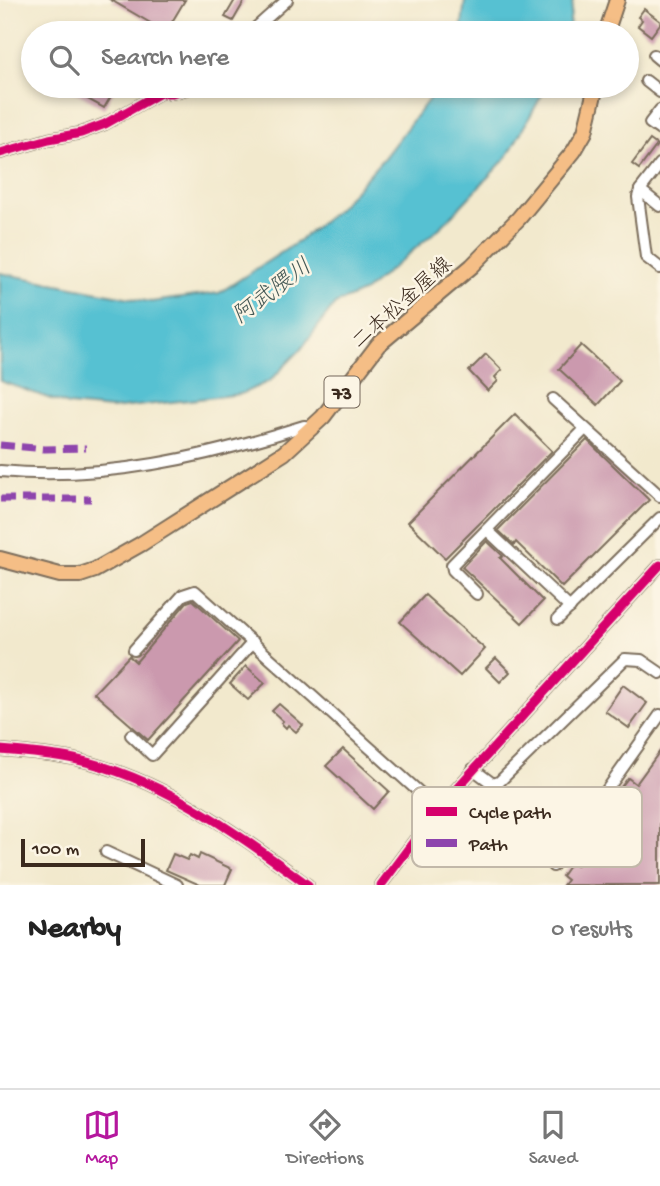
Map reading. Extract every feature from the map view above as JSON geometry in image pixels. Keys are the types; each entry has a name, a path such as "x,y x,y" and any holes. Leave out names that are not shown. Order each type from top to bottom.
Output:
{"main road":[{"path":"610,21 617,0"},
{"name":"二本松金屋線","path":"0,559 60,575 80,575 95,570 142,544 284,453 323,417 378,345 471,267 519,218 574,151 585,132 593,98"}],"street":[{"path":"263,21 287,0"},
{"path":"646,81 660,92"},
{"path":"0,153 81,133 104,124 151,98"},
{"path":"660,110 650,123 660,130"},
{"path":"660,164 640,190 638,197 646,257 660,268"},
{"path":"640,190 660,206"},
{"path":"553,399 660,496"},
{"path":"0,471 57,473 150,465 199,456 304,426 312,427"},
{"path":"477,594 453,570 452,565 585,429"},
{"path":"558,619 660,518"},
{"path":"487,530 570,608"},
{"path":"457,787 660,565"},
{"path":"134,650 183,595 195,591 414,787"},
{"path":"131,735 152,755 253,642"},
{"path":"473,769 493,784 499,782 625,659 641,660 660,673"},
{"path":"609,787 660,715"},
{"path":"0,750 76,760 140,781 212,817 308,885"},
{"path":"381,885 412,844"},
{"path":"106,852 177,885"}],"water":[{"path":"465,0 573,0 570,21 462,21"},
{"name":"阿武隈川","path":"430,98 540,98 507,157 443,225 365,291 335,304 301,349 270,381 241,394 111,409 68,405 0,381 0,273 151,302 219,293 296,243 337,210 383,159"}],"building":[{"path":"111,0 185,0 173,21 147,21"},
{"path":"235,0 245,0 233,21 225,17"},
{"path":"644,9 660,21 660,24 651,36 639,27 642,20 638,17"},
{"path":"86,98 110,98 104,108"},
{"path":"650,140 657,145 639,169 632,164"},
{"path":"581,345 620,381 598,405 559,369"},
{"path":"486,354 502,370 495,377 498,381 488,391 469,371"},
{"path":"515,414 552,451 445,558 408,522"},
{"path":"587,440 649,500 562,587 516,542 514,545 498,530"},
{"path":"487,541 543,601 522,623 462,567"},
{"path":"425,595 485,649 460,676 400,622"},
{"path":"193,600 238,641 148,740 94,693 129,656 136,662 187,602"},
{"path":"496,658 510,672 500,682 486,668"},
{"path":"246,666 265,683 248,700 230,684"},
{"path":"623,685 647,703 629,728 605,711"},
{"path":"279,704 303,725 296,732 288,725 286,728 281,723 283,721 272,711"},
{"path":"343,749 389,791 373,809 326,766"},
{"path":"660,751 660,885 563,885 567,880 562,876 568,867 642,867 642,787 621,787 628,778 636,784"},
{"path":"173,854 187,860 190,855 198,859 200,854 232,869 225,885 200,885 166,870"}],"marked path":[{"path":"0,445 45,449 86,448"},
{"path":"0,499 91,499"}],"cycle path":[{"path":"0,153 81,133 105,124 151,98"},
{"path":"458,787 660,565"},
{"path":"0,750 74,759 138,779 226,827 308,885"},
{"path":"381,885 412,844"}]}
